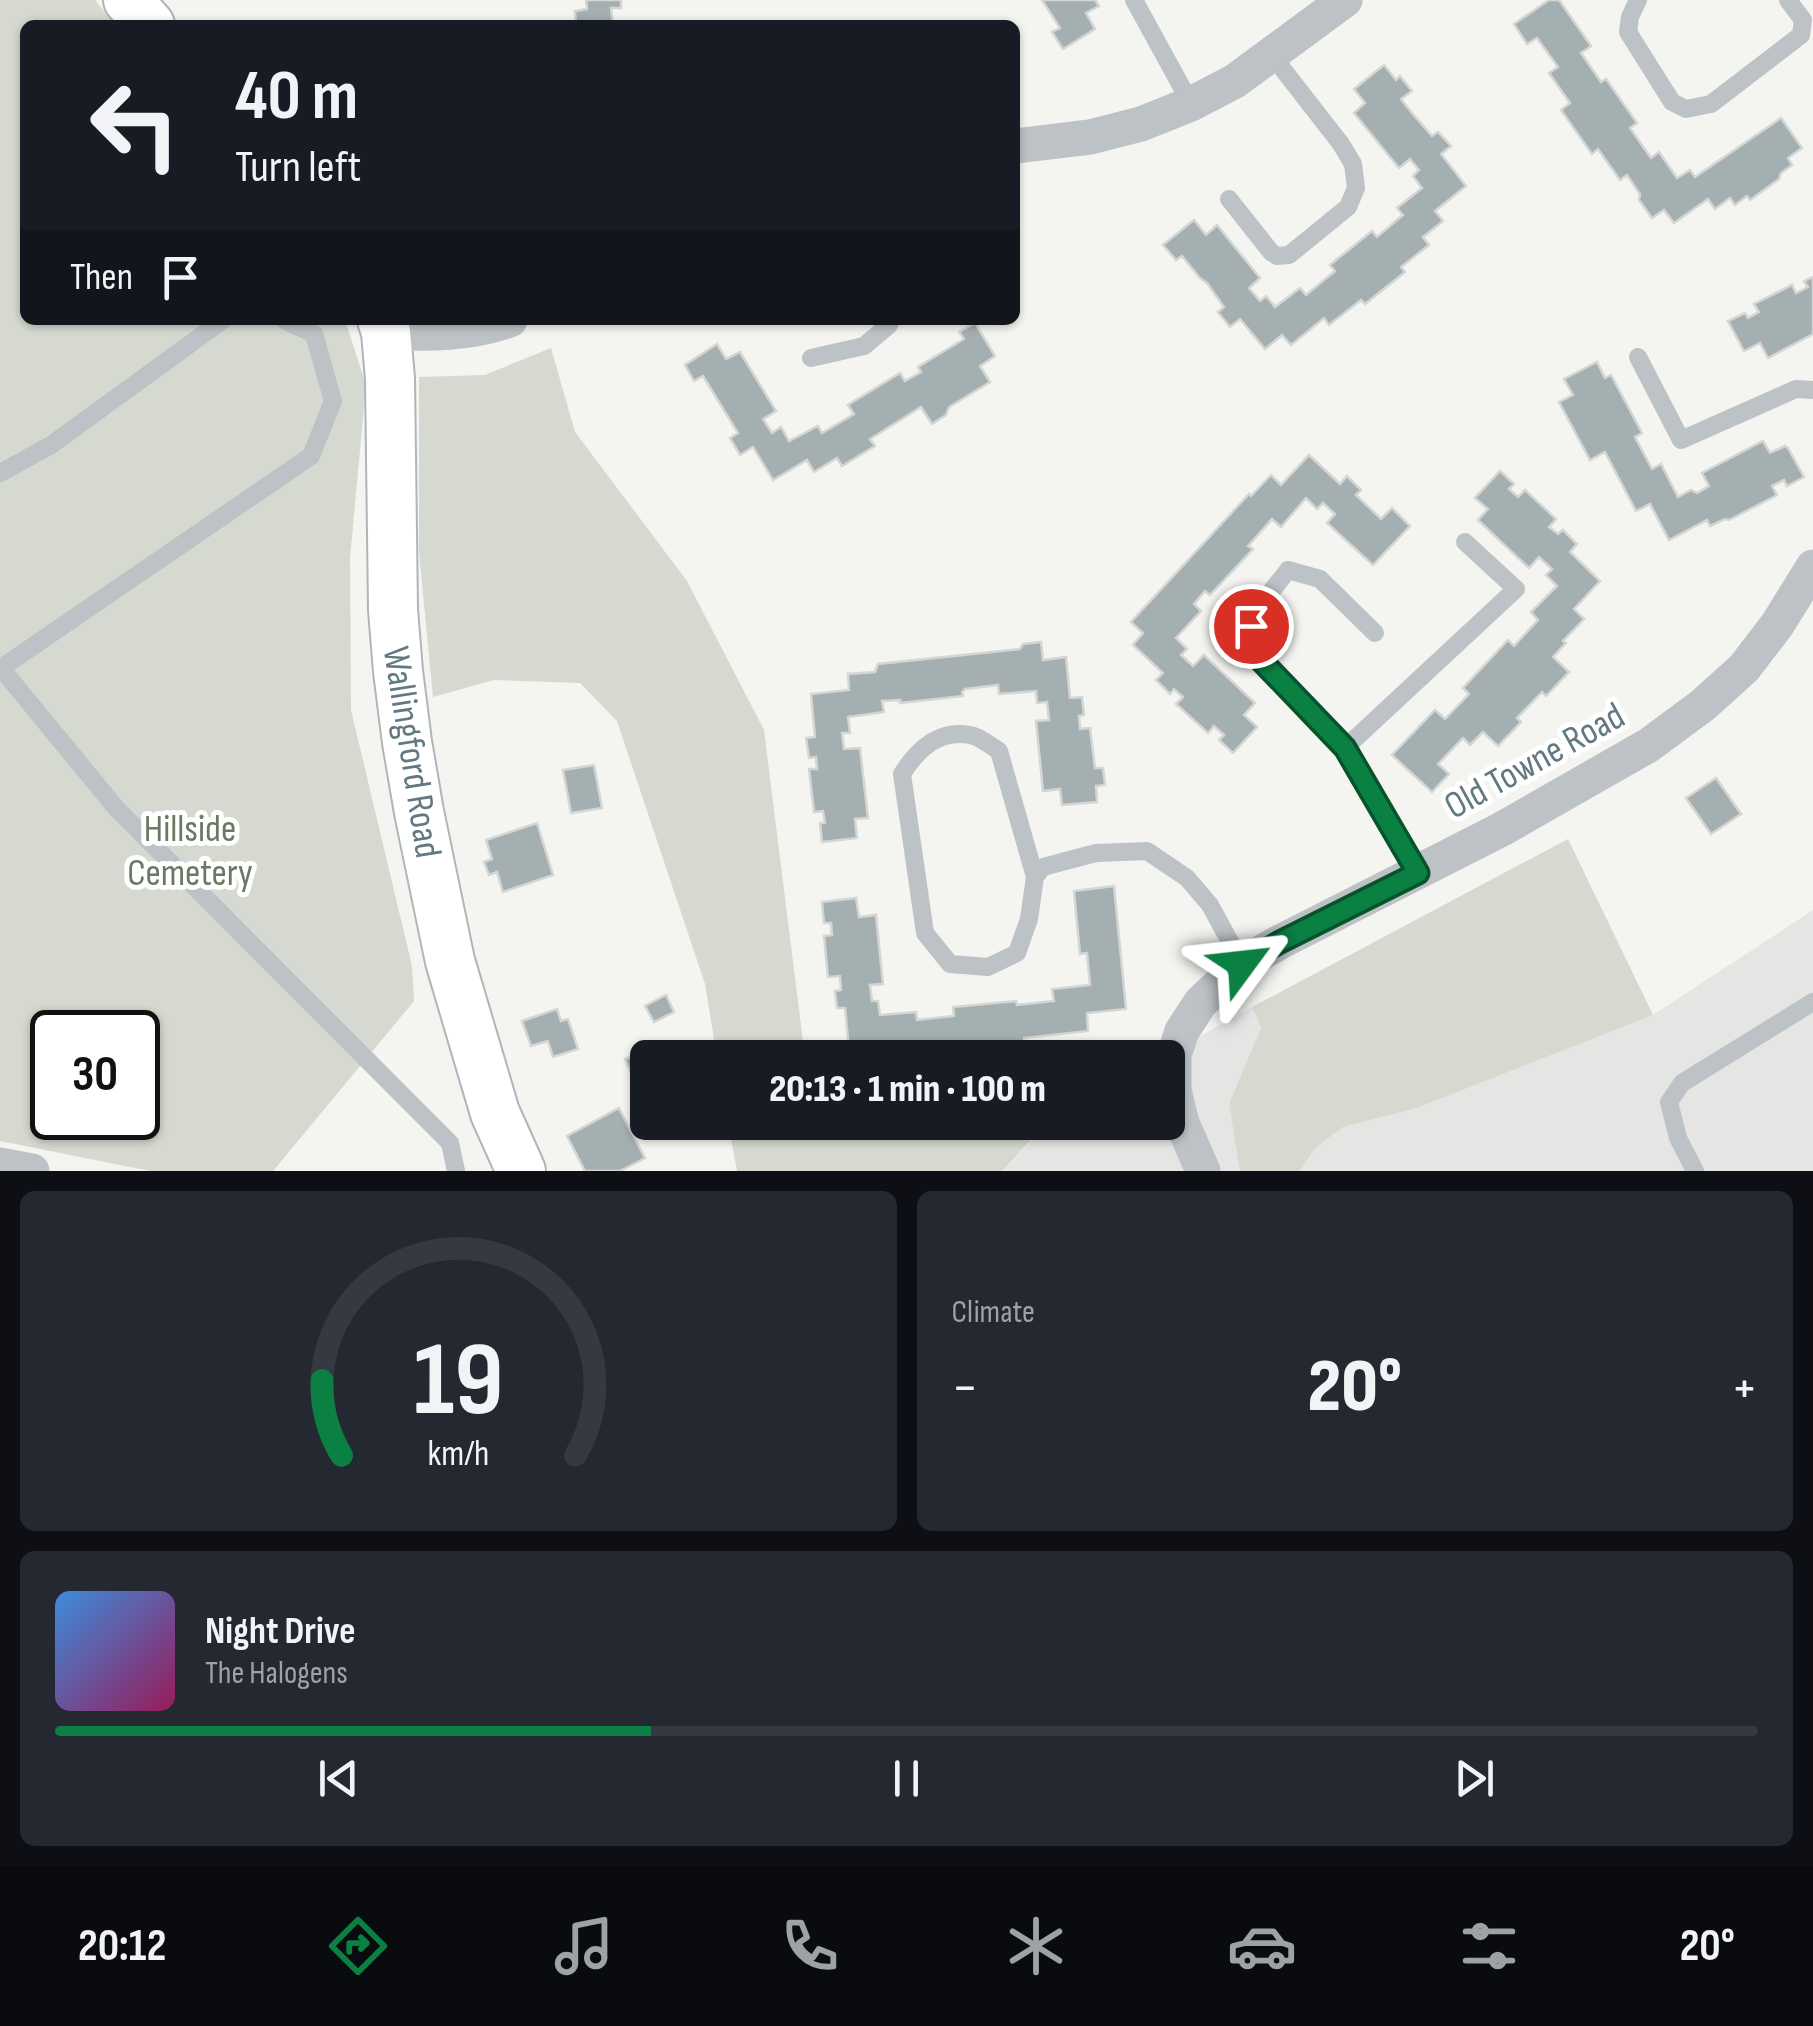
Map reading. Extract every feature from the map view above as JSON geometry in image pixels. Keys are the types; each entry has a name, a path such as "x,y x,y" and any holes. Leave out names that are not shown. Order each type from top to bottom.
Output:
{"street":[{"path":"128,0 146,20"},
{"path":"1020,145 1090,137 1140,124 1192,104 1236,81 1346,0"},
{"path":"384,326 416,334 458,333 490,325"},
{"name":"Wallingford Road","path":"384,326 390,379 393,610 407,742 450,960 514,1169"},
{"name":"Old Towne Road","path":"1203,1171 1182,1124 1174,1090 1174,1055 1182,1031 1201,1002 1242,964 1280,942 1418,873 1649,746 1704,705 1744,668 1778,625 1813,567"},
{"path":"0,1165 32,1171"}],"lane":[{"path":"1134,0 1192,104"},
{"path":"1637,0 1628,32 1672,102 1686,109 1711,104 1801,35 1803,20 1788,0"},
{"path":"1229,199 1271,252 1289,255 1348,206 1356,188 1353,164 1341,144 1271,54"},
{"path":"0,473 51,445 216,325"},
{"path":"295,325 314,334 333,401 311,456 1,669 116,808 450,1143 456,1171"},
{"path":"811,358 864,346 889,325"},
{"path":"1638,357 1681,440 1796,390 1813,390"},
{"path":"1345,748 1516,589 1465,542"},
{"path":"1375,633 1320,579 1288,570 1263,602 1251,626 1249,642 1253,652 1345,748 1418,873"},
{"path":"1035,878 999,751 971,734 937,737 913,756 902,774 925,933 950,964 988,967 1017,954 1029,918 1035,878 1043,867 1096,852 1147,851 1187,878 1210,905 1242,964"},
{"path":"1694,1171 1678,1138 1668,1102 1682,1083 1813,1002"}],"shaded area":[{"path":"1813,910 1813,1171 1300,1171 1315,1148 1343,1127 1417,1108 1653,1015"},
{"path":"1252,1007 1261,1026 1229,1104 1240,1171 1002,1171 1032,1140 1185,1140 1185,1045"}],"green space":[{"name":"Hillside Cemetery","path":"0,0 95,0 111,20 20,20 20,325 347,325 366,385 350,558 351,710 412,966 414,1001 273,1171 150,1171 0,1141"},
{"path":"551,348 575,432 687,581 764,730 803,1040 714,1040 705,984 617,721 580,683 494,680 433,697 419,552 419,377 485,375"},
{"path":"1568,839 1653,1015 1417,1108 1343,1127 1315,1148 1300,1171 1240,1171 1229,1104 1261,1027 1252,1007"},
{"path":"731,1140 1031,1140 1002,1171 737,1171"}],"building":[{"path":"586,0 621,0 621,8 611,8 612,20 576,20 575,11 587,9"},
{"path":"1042,0 1095,0 1099,6 1086,13 1095,29 1063,49 1052,32 1060,28"},
{"path":"1549,0 1559,0 1591,46 1581,53 1601,82 1606,79 1637,123 1630,128 1651,158 1659,152 1677,178 1690,170 1695,177 1781,118 1802,148 1788,158 1792,165 1750,200 1747,196 1735,205 1730,198 1715,209 1708,199 1674,223 1664,210 1652,218 1627,175 1620,180 1598,149 1592,154 1561,110 1570,103 1549,73 1558,67 1537,38 1527,44 1514,24"},
{"path":"1384,65 1412,91 1401,99 1411,112 1432,136 1438,132 1451,146 1441,154 1466,186 1435,211 1443,221 1423,237 1429,245 1401,267 1405,272 1365,304 1361,300 1329,325 1324,318 1291,345 1282,335 1265,349 1240,319 1230,327 1218,312 1224,307 1207,283 1182,256 1176,260 1163,245 1194,220 1206,235 1217,225 1260,278 1249,288 1260,301 1266,296 1275,307 1300,288 1306,295 1335,271 1330,265 1372,231 1377,237 1403,215 1397,208 1422,188 1413,176 1419,170 1410,159 1399,168 1354,113 1365,103 1354,89"},
{"path":"1813,277 1813,334 1768,358 1760,343 1744,351 1728,321 1759,312 1754,304 1792,285 1796,293 1808,287 1804,281"},
{"path":"976,325 995,356 980,366 990,382 949,407 946,415 932,424 921,407 870,439 875,446 842,466 837,458 814,472 807,460 773,480 753,447 740,455 730,438 738,433 703,376 694,381 685,365 717,344 726,359 740,352 776,411 763,419 772,433 781,427 789,441 818,426 822,433 854,414 848,405 900,373 905,381 921,372 918,367 964,339 959,332"},
{"path":"1597,362 1605,378 1611,375 1642,433 1635,437 1652,469 1661,464 1678,497 1709,486 1702,473 1763,441 1770,453 1788,448 1804,477 1787,486 1784,480 1772,486 1777,495 1729,520 1710,526 1707,520 1669,540 1650,504 1636,511 1605,452 1590,460 1559,402 1573,395 1564,379"},
{"path":"1309,455 1340,484 1347,476 1361,490 1356,495 1381,519 1392,508 1410,526 1373,565 1327,523 1335,514 1323,503 1317,509 1306,498 1281,527 1272,519 1248,546 1253,549 1210,595 1205,591 1194,604 1201,611 1176,638 1187,649 1181,655 1193,666 1204,655 1255,703 1244,715 1257,727 1233,753 1219,740 1224,735 1214,726 1208,733 1176,704 1183,697 1174,689 1170,694 1156,680 1163,673 1133,645 1143,633 1131,622 1249,494 1271,475 1281,485"},
{"path":"1500,471 1514,484 1509,489 1518,497 1525,490 1556,519 1549,527 1558,534 1563,530 1577,544 1570,552 1600,581 1574,609 1584,619 1553,657 1569,672 1517,718 1521,722 1498,746 1483,732 1470,745 1463,738 1438,764 1449,774 1432,792 1392,755 1435,710 1445,719 1469,694 1463,688 1508,640 1514,646 1538,620 1531,612 1557,586 1546,575 1552,569 1539,557 1529,568 1478,520 1488,509 1475,498"},
{"path":"1041,642 1043,660 1066,657 1070,698 1082,697 1084,715 1079,716 1080,729 1090,728 1095,768 1103,768 1105,785 1096,786 1097,802 1062,805 1060,789 1043,791 1036,721 1049,720 1047,702 1037,703 1036,691 999,694 998,685 965,689 963,696 900,703 882,701 884,712 848,717 850,733 842,733 844,749 860,748 868,818 855,819 857,838 822,842 823,811 814,812 809,769 817,769 816,757 809,758 806,738 815,737 811,694 849,690 848,674 875,672 878,664 1020,649 1023,644"},
{"path":"594,765 602,808 571,813 563,770"},
{"path":"1716,778 1741,814 1711,834 1686,798"},
{"path":"537,823 553,875 503,892 497,872 489,875 484,862 492,859 486,840"},
{"path":"1114,886 1126,1009 1087,1013 1088,1031 1024,1040 848,1040 845,1008 837,1008 835,991 841,990 840,976 828,977 824,936 832,935 831,923 824,923 822,902 856,898 859,917 876,915 883,984 870,985 872,1001 878,1001 880,1015 916,1012 917,1020 954,1016 953,1007 1054,1001 1052,989 1090,985 1087,953 1080,954 1074,891"},
{"path":"666,995 674,1012 654,1022 645,1006"},
{"path":"557,1009 561,1021 568,1019 578,1049 553,1057 548,1041 531,1046 522,1021"},
{"path":"619,1108 630,1129 630,1140 636,1140 645,1158 620,1171 585,1171 567,1136"}],"route":[{"path":"1242,964 1418,873 1345,748 1253,652 1249,642 1251,626"}]}
